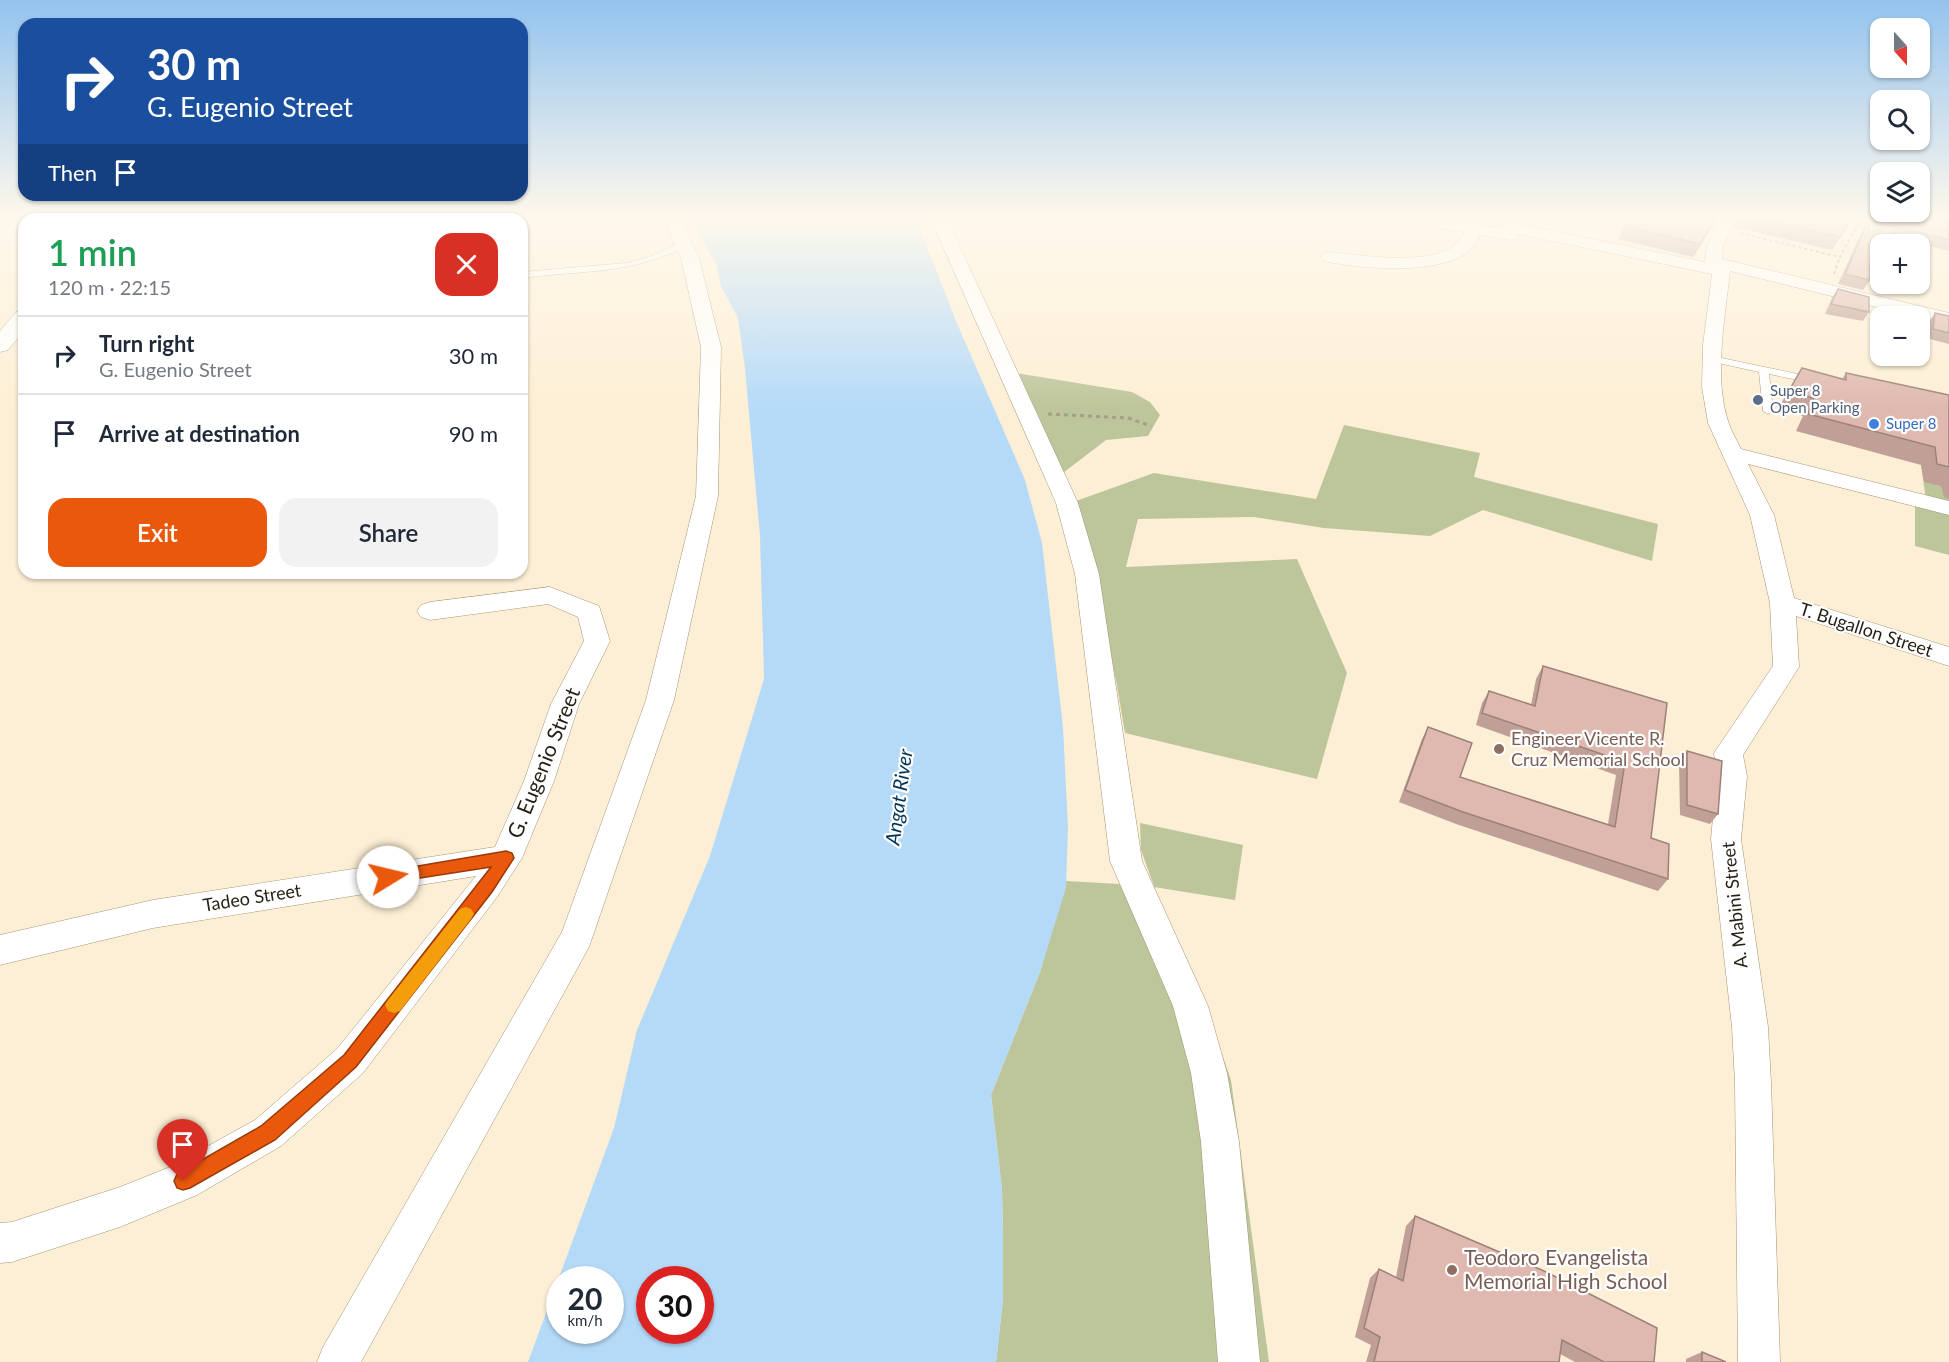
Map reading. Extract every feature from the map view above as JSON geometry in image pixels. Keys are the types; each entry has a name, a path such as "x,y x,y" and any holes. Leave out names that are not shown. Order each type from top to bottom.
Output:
{"street":[{"path":"338,1362 577,937 660,700 707,496 711,347 696,283"},
{"path":"968,283 1067,503 1087,574 1125,861 1136,890 1185,991 1198,1028 1213,1088 1223,1171 1239,1362"},
{"name":"A. Mabini Street","path":"1717,283 1712,387 1718,423 1762,515 1783,603 1786,667 1741,737 1728,753 1732,776 1726,839 1750,1027 1753,1083 1759,1362"},
{"path":"1804,283 1949,319"},
{"path":"1887,283 1949,303"},
{"path":"0,345 18,324"},
{"path":"1732,453 1949,508"},
{"name":"G. Eugenio Street","path":"0,1243 12,1242 120,1207 183,1181 268,1133 350,1061 486,887 506,858 539,781 565,704 597,641 590,612 550,595 430,610"},
{"name":"T. Bugallon Street","path":"1783,603 1949,657"},
{"name":"Tadeo Street","path":"0,950 153,914 506,858"}],"lane":[{"path":"1712,359 1822,383"},
{"path":"1764,370 1768,411"}],"path":[{"path":"1026,413 1128,418 1151,426"}],"green space":[{"path":"1016,373 1132,392 1150,402 1160,415 1148,436 1106,440 1063,473 1037,413"},
{"path":"1344,425 1480,453 1474,477 1658,524 1652,561 1483,510 1430,536 1324,528 1254,517 1138,519 1126,567 1297,559 1347,673 1317,779 1125,733 1116,680 1076,501 1154,473 1316,499"},
{"path":"1921,465 1949,472 1949,555 1915,546 1915,505 1927,507"},
{"path":"1140,823 1243,845 1235,900 1154,887 1197,983 1231,1080 1269,1362 996,1362 1003,1299 1003,1235 1002,1189 991,1095 1040,972 1066,881 1154,886 1141,850"}],"water":[{"name":"Angat River","path":"720,283 941,283 1025,480 1042,543 1063,727 1068,828 1066,888 1040,972 991,1095 1002,1189 1003,1235 1003,1299 996,1362 528,1362 546,1313 546,1344 624,1344 624,1266 563,1266 614,1128 637,1030 710,856 764,679 760,536 745,368 738,318"}],"building":[{"path":"1838,289 1869,297 1869,312 1831,304"},
{"path":"1935,313 1949,316 1949,333 1933,329"},
{"name":"Super 8","path":"1802,368 1846,380 1846,373 1949,395 1949,467 1937,464 1935,447 1808,414 1814,399 1790,389"},
{"path":"1543,666 1667,703 1651,838 1669,844 1668,879 1463,812 1405,790 1428,727 1472,743 1460,777 1615,827 1625,762 1482,713 1489,691 1535,706"},
{"path":"1687,751 1722,761 1718,814 1687,805"},
{"name":"Teodoro Evangelista Memorial High School","path":"1415,1216 1544,1271 1657,1328 1654,1362 1604,1362 1562,1340 1559,1362 1374,1362 1380,1337 1364,1328 1379,1269 1403,1281"},
{"path":"1702,1352 1726,1362 1702,1362"}],"slow traffic":[{"path":"394,1005 466,914"}],"place":[{"name":"Super 8 Open Parking","path":"1758,400"},
{"name":"Super 8","path":"1874,424"},
{"name":"Engineer Vicente R. Cruz Memorial School","path":"1499,749"},
{"name":"Teodoro Evangelista Memorial High School","path":"1452,1270"}],"route":[{"path":"183,1181 268,1133 350,1061 486,887 506,858 388,877"}]}
